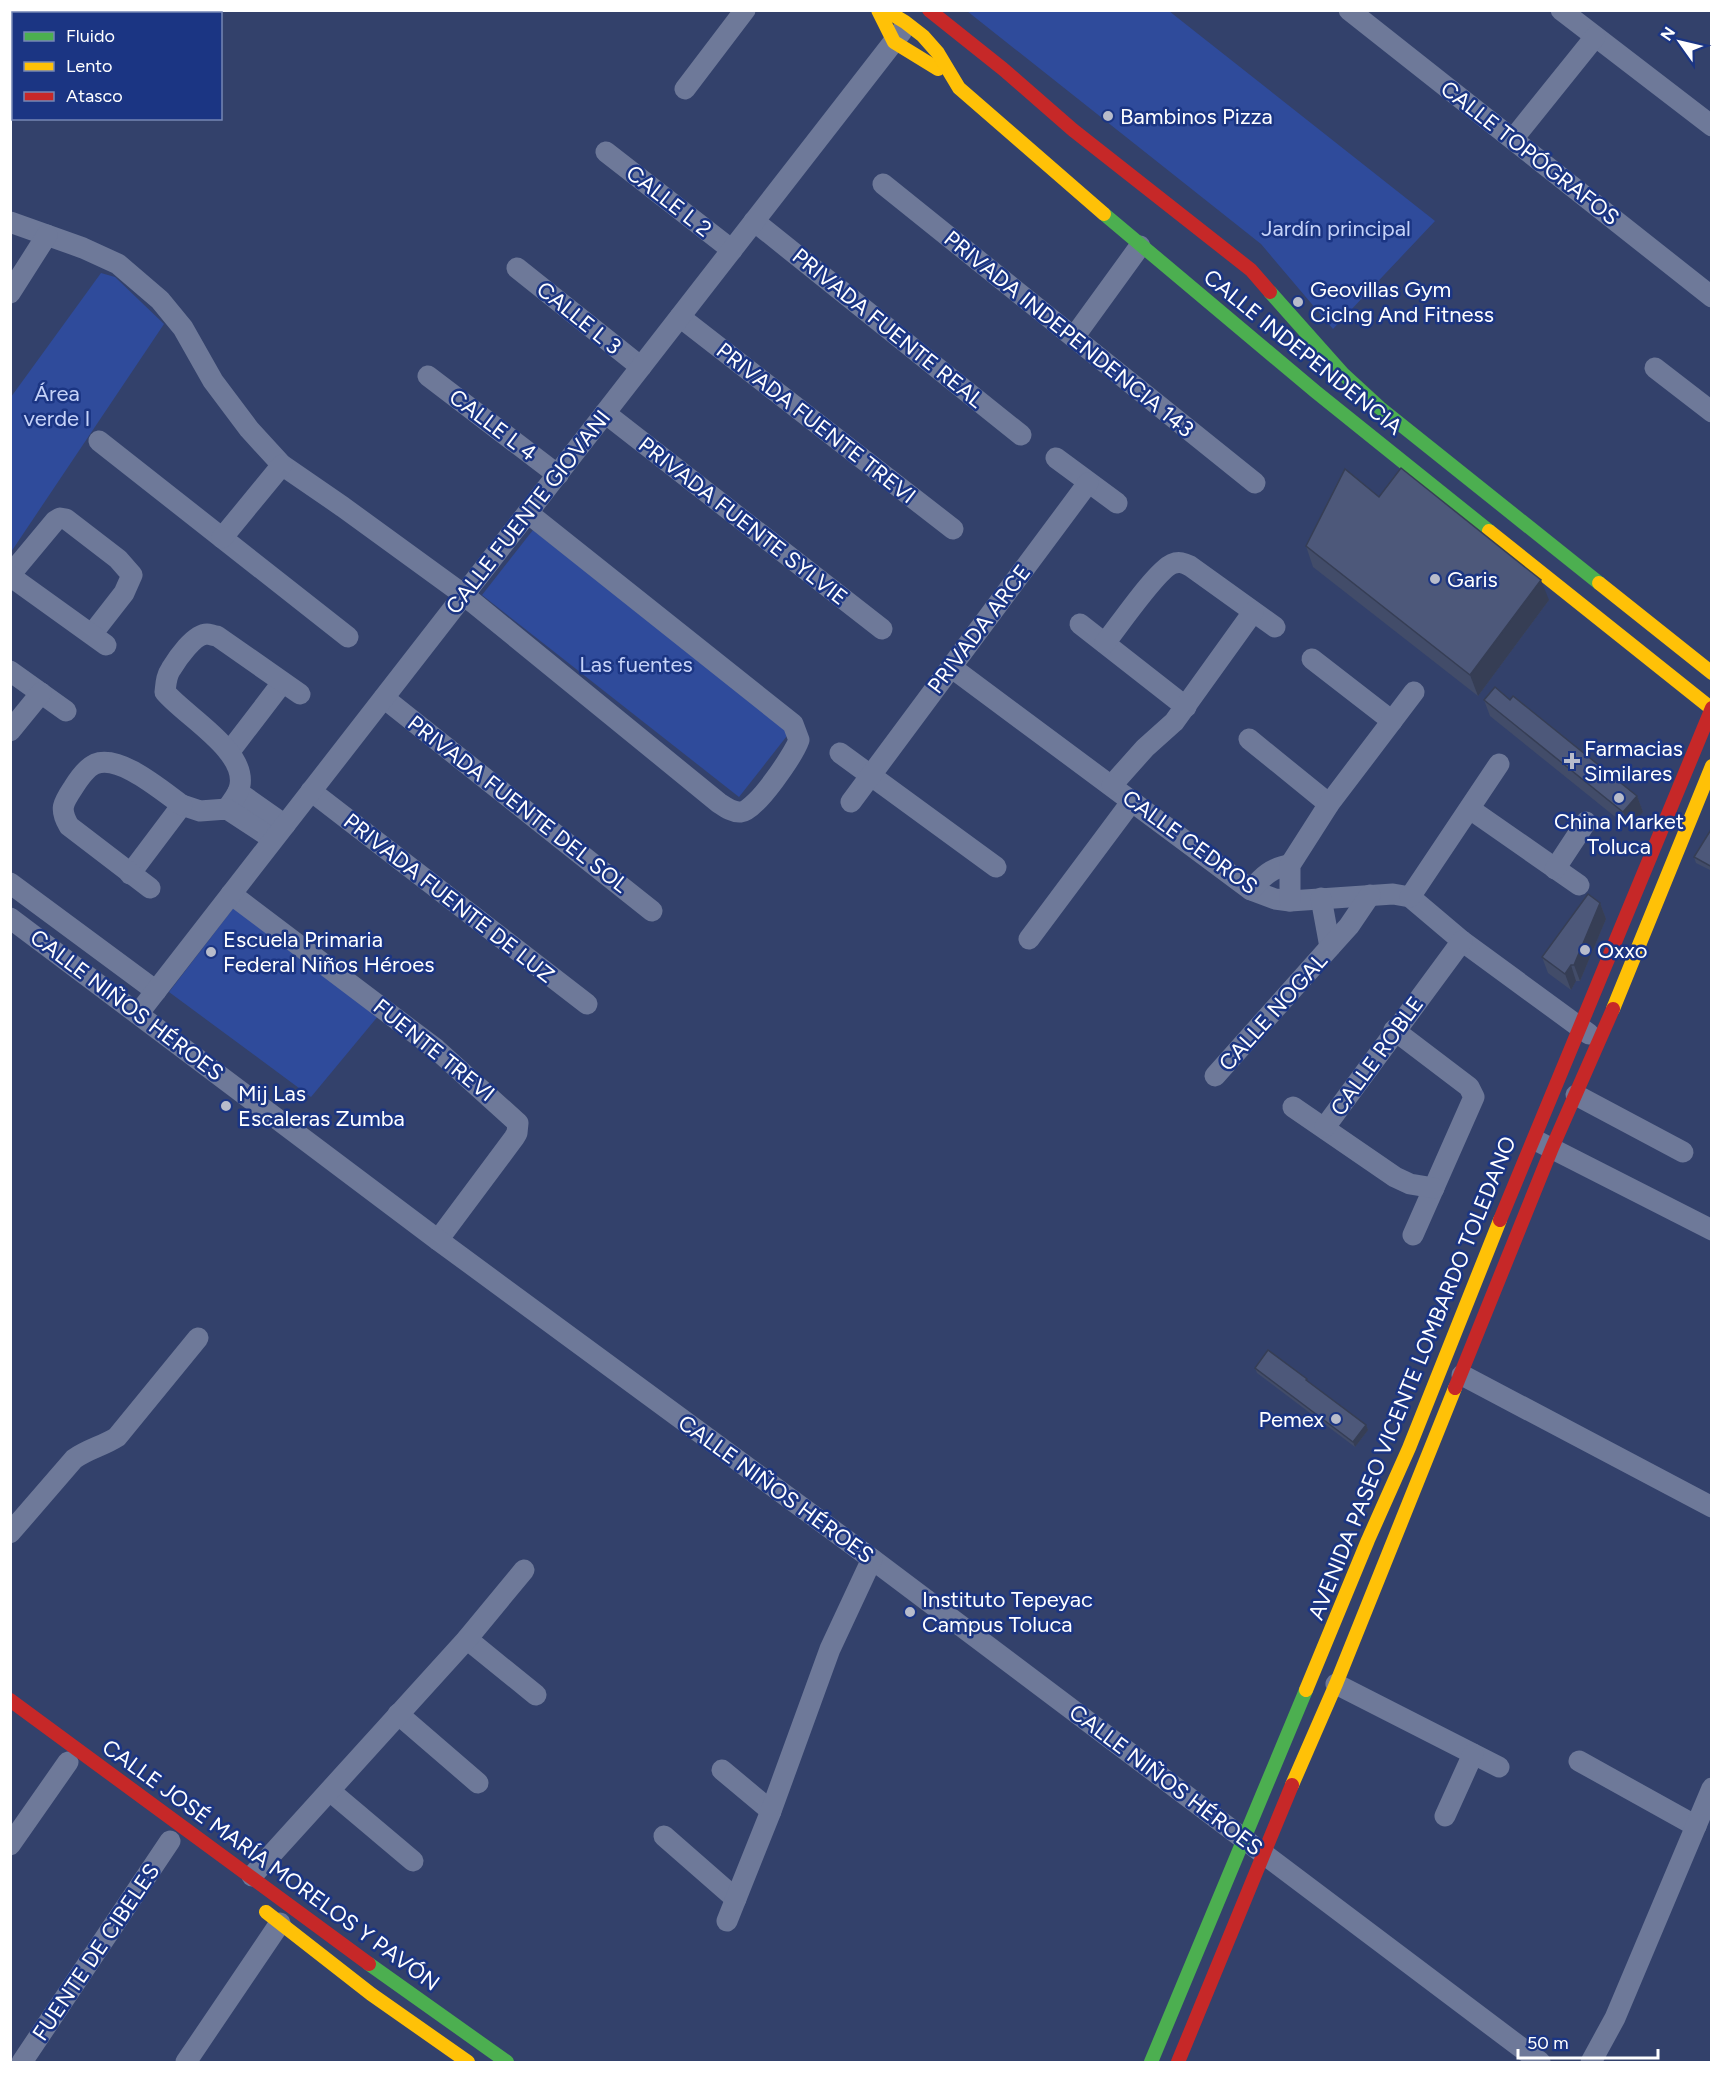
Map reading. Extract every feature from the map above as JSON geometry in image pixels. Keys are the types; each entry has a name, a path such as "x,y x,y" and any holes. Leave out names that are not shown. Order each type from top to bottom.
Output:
{"main road":[{"path":"878,10 894,42 951,77 967,70"},
{"name":"CALLE INDEPENDENCIA","path":"885,10 914,17 960,88 1140,246 1223,306 1316,392 1712,708"},
{"name":"CALLE INDEPENDENCIA","path":"929,10 1248,274 1282,306 1343,374 1380,408 1712,673"},
{"path":"984,66 1003,69"},
{"name":"AVENIDA PASEO VICENTE LOMBARDO TOLEDANO","path":"1150,2062 1368,1540 1409,1448 1533,1139 1712,708"},
{"name":"AVENIDA PASEO VICENTE LOMBARDO TOLEDANO","path":"1178,2062 1462,1375 1552,1149 1712,766"},
{"name":"CALLE JOSÉ MARÍA MORELOS Y PAVÓN","path":"10,1700 416,1999 507,2062"},
{"path":"10,1717 24,1728"},
{"name":"CALLE JOSÉ MARÍA MORELOS Y PAVÓN","path":"254,1904 371,1994 468,2062"}],"street":[{"path":"684,89 745,10"},
{"name":"CALLE TOPÓGRAFOS","path":"1349,10 1712,297"},
{"path":"1561,10 1712,126"},
{"name":"CALLE FUENTE GIOVANI","path":"138,1014 914,17"},
{"path":"1513,139 1595,37"},
{"name":"CALLE L 2","path":"606,152 732,250"},
{"name":"PRIVADA INDEPENDENCIA 143","path":"883,184 1255,483"},
{"name":"PRIVADA FUENTE REAL","path":"754,221 1021,435"},
{"path":"10,222 83,248 118,264 160,300 183,328 213,381 249,429 282,465 464,595 719,804 742,813 751,807 796,749 800,740 793,724 528,513"},
{"path":"10,293 47,235"},
{"path":"1074,337 1140,246"},
{"name":"CALLE L 3","path":"517,268 641,367"},
{"name":"PRIVADA FUENTE TREVI","path":"680,317 953,529"},
{"path":"1655,368 1712,412"},
{"name":"CALLE L 4","path":"429,376 558,475"},
{"name":"PRIVADA FUENTE SYLVIE","path":"605,413 882,629"},
{"path":"99,441 348,637"},
{"path":"1056,458 1117,503"},
{"path":"222,538 282,465"},
{"name":"PRIVADA ARCE","path":"851,802 1088,483"},
{"path":"60,518 66,519 118,559 132,575 99,640 10,575 60,518"},
{"path":"1105,643 1162,570 1175,563 1190,566 1275,627"},
{"path":"1112,785 1145,748 1174,722 1253,612"},
{"path":"1080,624 1186,707"},
{"path":"150,888 69,825 63,815 64,802 86,770 95,764 110,762 138,775 182,805 200,811 232,801 241,782 230,751 165,692 170,669 191,642 208,634 225,642 291,688 230,751"},
{"path":"1312,659 1392,721"},
{"name":"CALLE CEDROS","path":"951,667 1251,890 1275,899 1290,901 1393,894 1410,897"},
{"path":"10,671 66,711"},
{"path":"1290,901 1290,865 1329,804 1414,692"},
{"path":"10,731 41,693"},
{"name":"PRIVADA FUENTE DEL SOL","path":"384,698 652,911"},
{"path":"1249,739 1329,804"},
{"path":"840,753 996,867"},
{"path":"1499,764 1410,897 1462,941 1599,1041"},
{"name":"PRIVADA FUENTE DE LUZ","path":"311,791 587,1004"},
{"path":"232,801 279,832"},
{"path":"1029,939 1132,801"},
{"path":"130,874 182,805"},
{"path":"1470,809 1579,885"},
{"path":"1555,868 1586,822"},
{"path":"1251,890 1274,869 1290,865"},
{"path":"10,883 156,991"},
{"name":"FUENTE TREVI","path":"231,894 436,1049 491,1096 518,1123 514,1138 438,1240"},
{"name":"CALLE NOGAL","path":"1215,1076 1349,926 1370,895"},
{"name":"CALLE NOGAL","path":"1320,898 1330,947"},
{"name":"CALLE NIÑOS HÉROES","path":"10,918 438,1240 872,1559 1540,2062"},
{"name":"CALLE ROBLE","path":"1434,1188 1410,1184 1395,1177 1324,1127 1462,941"},
{"path":"1395,1030 1469,1087 1474,1097 1413,1235"},
{"path":"1576,1095 1683,1152"},
{"path":"1293,1107 1324,1127"},
{"path":"1533,1139 1712,1230"},
{"path":"10,1533 74,1459 85,1451 108,1443 117,1437 198,1338"},
{"path":"1462,1375 1712,1507"},
{"path":"727,1921 771,1811 830,1649 872,1559"},
{"path":"252,1876 467,1639 524,1570"},
{"path":"467,1639 536,1695"},
{"path":"1335,1684 1499,1767"},
{"path":"398,1714 478,1784"},
{"path":"1445,1816 1473,1754"},
{"path":"1579,1761 1696,1826"},
{"path":"10,1845 68,1762"},
{"path":"722,1770 771,1811"},
{"path":"1591,2062 1615,2018 1712,1788"},
{"path":"330,1791 412,1862"},
{"path":"664,1836 736,1899"},
{"name":"FUENTE DE CIBELES","path":"22,2062 170,1841"},
{"path":"186,2062 280,1923"}],"green space":[{"name":"Jardín principal","path":"967,11 1169,11 1435,221 1333,329 1261,244"},
{"name":"Área verde I","path":"101,273 115,277 164,324 11,552 11,397"},
{"name":"Las fuentes","path":"533,530 790,732 739,797 482,595"},
{"path":"235,906 379,1015 311,1097 169,992"}],"building":[{"name":"Garis","path":"1401,468 1541,580 1470,675 1306,546 1345,469 1379,497"},
{"path":"1495,687 1510,700 1513,696 1637,796 1623,812 1484,700"},
{"path":"1712,828 1712,867 1694,857"},
{"path":"1588,894 1600,903 1574,965 1571,965 1565,974 1542,957"},
{"path":"1268,1350 1366,1425 1353,1442 1255,1368"}],"traffic: fast":[{"path":"1104,214 1316,392 1489,531"},
{"path":"1270,292 1343,374 1380,408 1599,583"},
{"path":"1151,2062 1306,1690"},
{"path":"369,1964 507,2062"}],"traffic: slow":[{"path":"878,10 894,42 938,69"},
{"path":"885,10 923,36 938,53 959,88 1104,214"},
{"path":"1489,531 1712,709"},
{"path":"1599,583 1712,673"},
{"path":"1613,1009 1712,766"},
{"path":"1306,1690 1409,1448 1500,1220"},
{"path":"1292,1785 1336,1684 1455,1388"},
{"path":"266,1912 371,1994 468,2062"}],"traffic: jam":[{"path":"929,10 1003,69 1073,130 1251,270 1270,292"},
{"path":"1500,1220 1712,708"},
{"path":"1455,1388 1552,1148 1613,1009"},
{"path":"10,1700 369,1964"},
{"path":"1178,2062 1292,1785"}],"place":[{"name":"Bambinos Pizza","path":"1108,116"},
{"name":"Geovillas Gym Ciclng And Fitness","path":"1298,302"},
{"name":"Garis","path":"1435,579"},
{"name":"Farmacias Similares","path":"1572,761"},
{"name":"China Market Toluca","path":"1619,798"},
{"name":"Oxxo","path":"1585,950"},
{"name":"Escuela Primaria Federal Niños Héroes","path":"211,952"},
{"name":"Mij Las Escaleras Zumba","path":"226,1106"},
{"name":"Pemex","path":"1336,1419"},
{"name":"Instituto Tepeyac Campus Toluca","path":"910,1612"}]}
